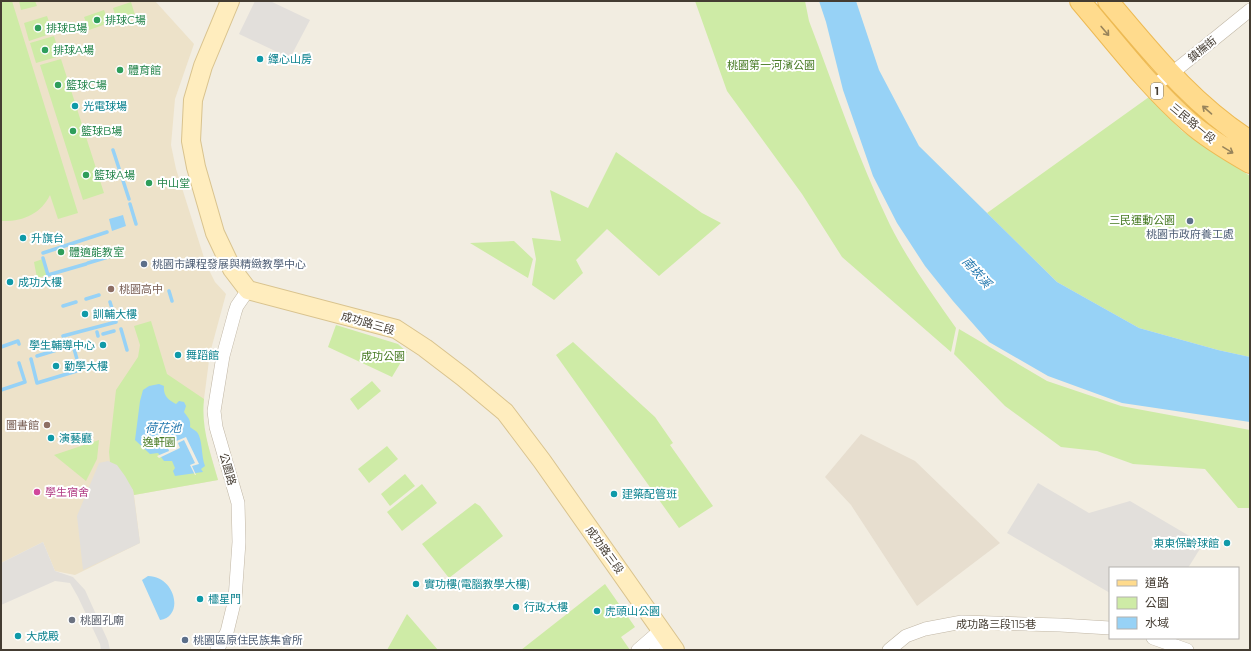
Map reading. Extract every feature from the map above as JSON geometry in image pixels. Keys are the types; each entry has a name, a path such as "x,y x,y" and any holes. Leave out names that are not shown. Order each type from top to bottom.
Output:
{"main road":[{"name":"三民路一段","path":"1080,1 1153,86 1189,123 1218,144 1250,163"},
{"name":"三民路一段","path":"1108,1 1171,74 1196,100 1221,122 1250,141"}],"street":[{"path":"230,1 203,66 193,100 191,141 196,167 215,233 232,269 248,290"},
{"name":"鎮撫街","path":"1153,86 1171,74 1250,10"},
{"name":"成功路三段","path":"248,290 396,329 425,348 505,412 542,461 665,643"},
{"name":"公園路","path":"217,650 227,632 235,599 239,542 238,503 216,427 214,411 223,356 236,306 248,290"},
{"name":"成功路三段115巷","path":"889,650 906,636 925,629 962,622 1109,628"},
{"path":"1156,639 1187,650"},
{"path":"638,650 665,643"}],"shaded area":[{"name":"桃園高中","path":"1,1 155,1 194,44 175,99 171,145 176,169 206,264 215,282 226,294 210,353 202,414 204,431 218,480 134,495 140,543 75,575 55,571 43,542 1,563"},
{"path":"255,1 270,1 310,20 290,58 239,34"},
{"path":"861,434 915,461 1000,543 917,606 851,505 825,477"},
{"path":"108,461 117,465 133,490 140,543 83,570 77,516 99,463"},
{"path":"1038,483 1089,513 1130,501 1203,544 1189,567 1109,567 1109,592 1007,533"},
{"path":"43,542 55,571 73,577 85,590 108,641 110,650 101,650 100,644 70,583 55,581 1,605 1,563"}],"green space":[{"path":"1,1 12,1 78,213 58,219 50,195 42,207 30,216 16,220 1,221"},
{"path":"19,1 35,1 37,6 21,10"},
{"name":"桃園第一河濱公園","path":"695,1 805,1 809,21 857,149 878,200 905,252 921,278 956,328 951,352 842,257 802,194 727,91"},
{"path":"131,2 135,15 117,21 113,8"},
{"name":"排球C場","path":"104,10 109,23 89,30 84,17"},
{"name":"排球B場","path":"47,16 53,33 29,41 24,23"},
{"name":"排球A場","path":"54,36 60,56 36,63 30,43"},
{"path":"61,59 104,193 83,200 40,65"},
{"name":"三民運動公園","path":"1149,97 1182,131 1250,176 1250,357 1218,350 1139,328 1057,282 987,213"},
{"path":"616,152 702,213 721,223 659,276 607,229 576,260 583,273 554,300 532,285 536,259 532,238 561,241 550,190 588,208"},
{"path":"514,241 533,259 528,278 470,243"},
{"path":"43,259 48,275 37,278 34,262"},
{"name":"逸軒園","path":"151,321 167,374 204,399 203,409 205,430 218,480 134,495 133,490 110,462 109,452 116,390 138,357 140,345 134,326"},
{"name":"成功公園","path":"336,325 398,344 407,352 392,377 328,347"},
{"path":"959,329 1047,381 1121,406 1250,430 1250,508 1238,508 1205,469 1133,464 1097,451 1061,447 1005,406 954,354"},
{"path":"573,342 655,417 673,443 670,445 713,506 679,528 556,355"},
{"path":"372,381 381,391 358,410 350,399"},
{"path":"99,440 97,459 86,481 54,455"},
{"path":"387,446 398,459 369,483 358,469"},
{"path":"405,474 415,486 390,506 381,494"},
{"path":"422,484 437,503 402,531 387,512"},
{"path":"475,503 480,506 503,536 449,578 422,544"},
{"name":"虎頭山公園","path":"605,584 635,627 621,637 630,650 521,650"},
{"path":"407,614 438,650 387,650"}],"water":[{"name":"南崁溪","path":"819,1 856,1 879,70 919,146 1057,282 1139,328 1218,350 1250,357 1250,422 1122,403 1048,376 989,342 925,266 897,223 873,176 843,90 826,22"},
{"path":"123,215 126,226 112,231 109,219"},
{"name":"荷花池","path":"159,384 164,386 165,395 171,401 176,404 179,401 184,402 186,406 184,412 190,420 190,427 199,435 205,466 201,469 203,472 175,476 173,471 175,468 172,461 164,461 158,453 150,454 135,440 140,401 143,390 149,386"},
{"path":"148,576 165,582 174,596 172,611 168,617 160,620 142,580"}],"pier":[{"path":"186,437 199,464 192,466 196,475 190,465 195,463 184,440 178,443 180,448 159,458 157,456 169,451 167,445"}],"waterway":[{"path":"113,150 129,199"},
{"path":"130,204 136,224"},
{"path":"43,253 107,232"},
{"path":"88,263 118,254"},
{"path":"43,258 48,275 86,264"},
{"path":"169,291 172,301"},
{"path":"86,299 99,295"},
{"path":"63,306 76,302"},
{"path":"63,336 116,322 110,302"},
{"path":"121,329 127,350"},
{"path":"103,334 114,331"},
{"path":"97,332 98,336"},
{"path":"1,347 18,341 19,344"},
{"path":"31,359 37,383 80,370 73,345 37,356"},
{"path":"1,390 25,382 19,363"}],"place":[{"name":"排球C場","path":"97,20"},
{"name":"排球B場","path":"38,28"},
{"name":"排球A場","path":"45,50"},
{"name":"繹心山房","path":"260,59"},
{"name":"體育館","path":"120,70"},
{"name":"籃球C場","path":"58,85"},
{"name":"光電球場","path":"75,106"},
{"name":"籃球B場","path":"73,131"},
{"name":"籃球A場","path":"86,175"},
{"name":"中山堂","path":"149,183"},
{"name":"桃園市政府養工處","path":"1190,221"},
{"name":"升旗台","path":"23,238"},
{"name":"體適能教室","path":"61,252"},
{"name":"桃園市課程發展與精緻教學中心","path":"144,264"},
{"name":"成功大樓","path":"10,282"},
{"name":"桃園高中","path":"111,289"},
{"name":"訓輔大樓","path":"85,314"},
{"name":"學生輔導中心","path":"103,345"},
{"name":"舞蹈館","path":"178,355"},
{"name":"勤學大樓","path":"56,366"},
{"name":"圖書館","path":"47,425"},
{"name":"演藝廳","path":"51,438"},
{"name":"學生宿舍","path":"37,492"},
{"name":"建築配管班","path":"614,494"},
{"name":"東東保齡球館","path":"1227,543"},
{"name":"實功樓(電腦教學大樓)","path":"416,584"},
{"name":"櫺星門","path":"200,599"},
{"name":"行政大樓","path":"516,607"},
{"name":"虎頭山公園","path":"597,611"},
{"name":"桃園孔廟","path":"72,620"},
{"name":"大成殿","path":"18,636"},
{"name":"桃園區原住民族集會所","path":"185,640"}]}
